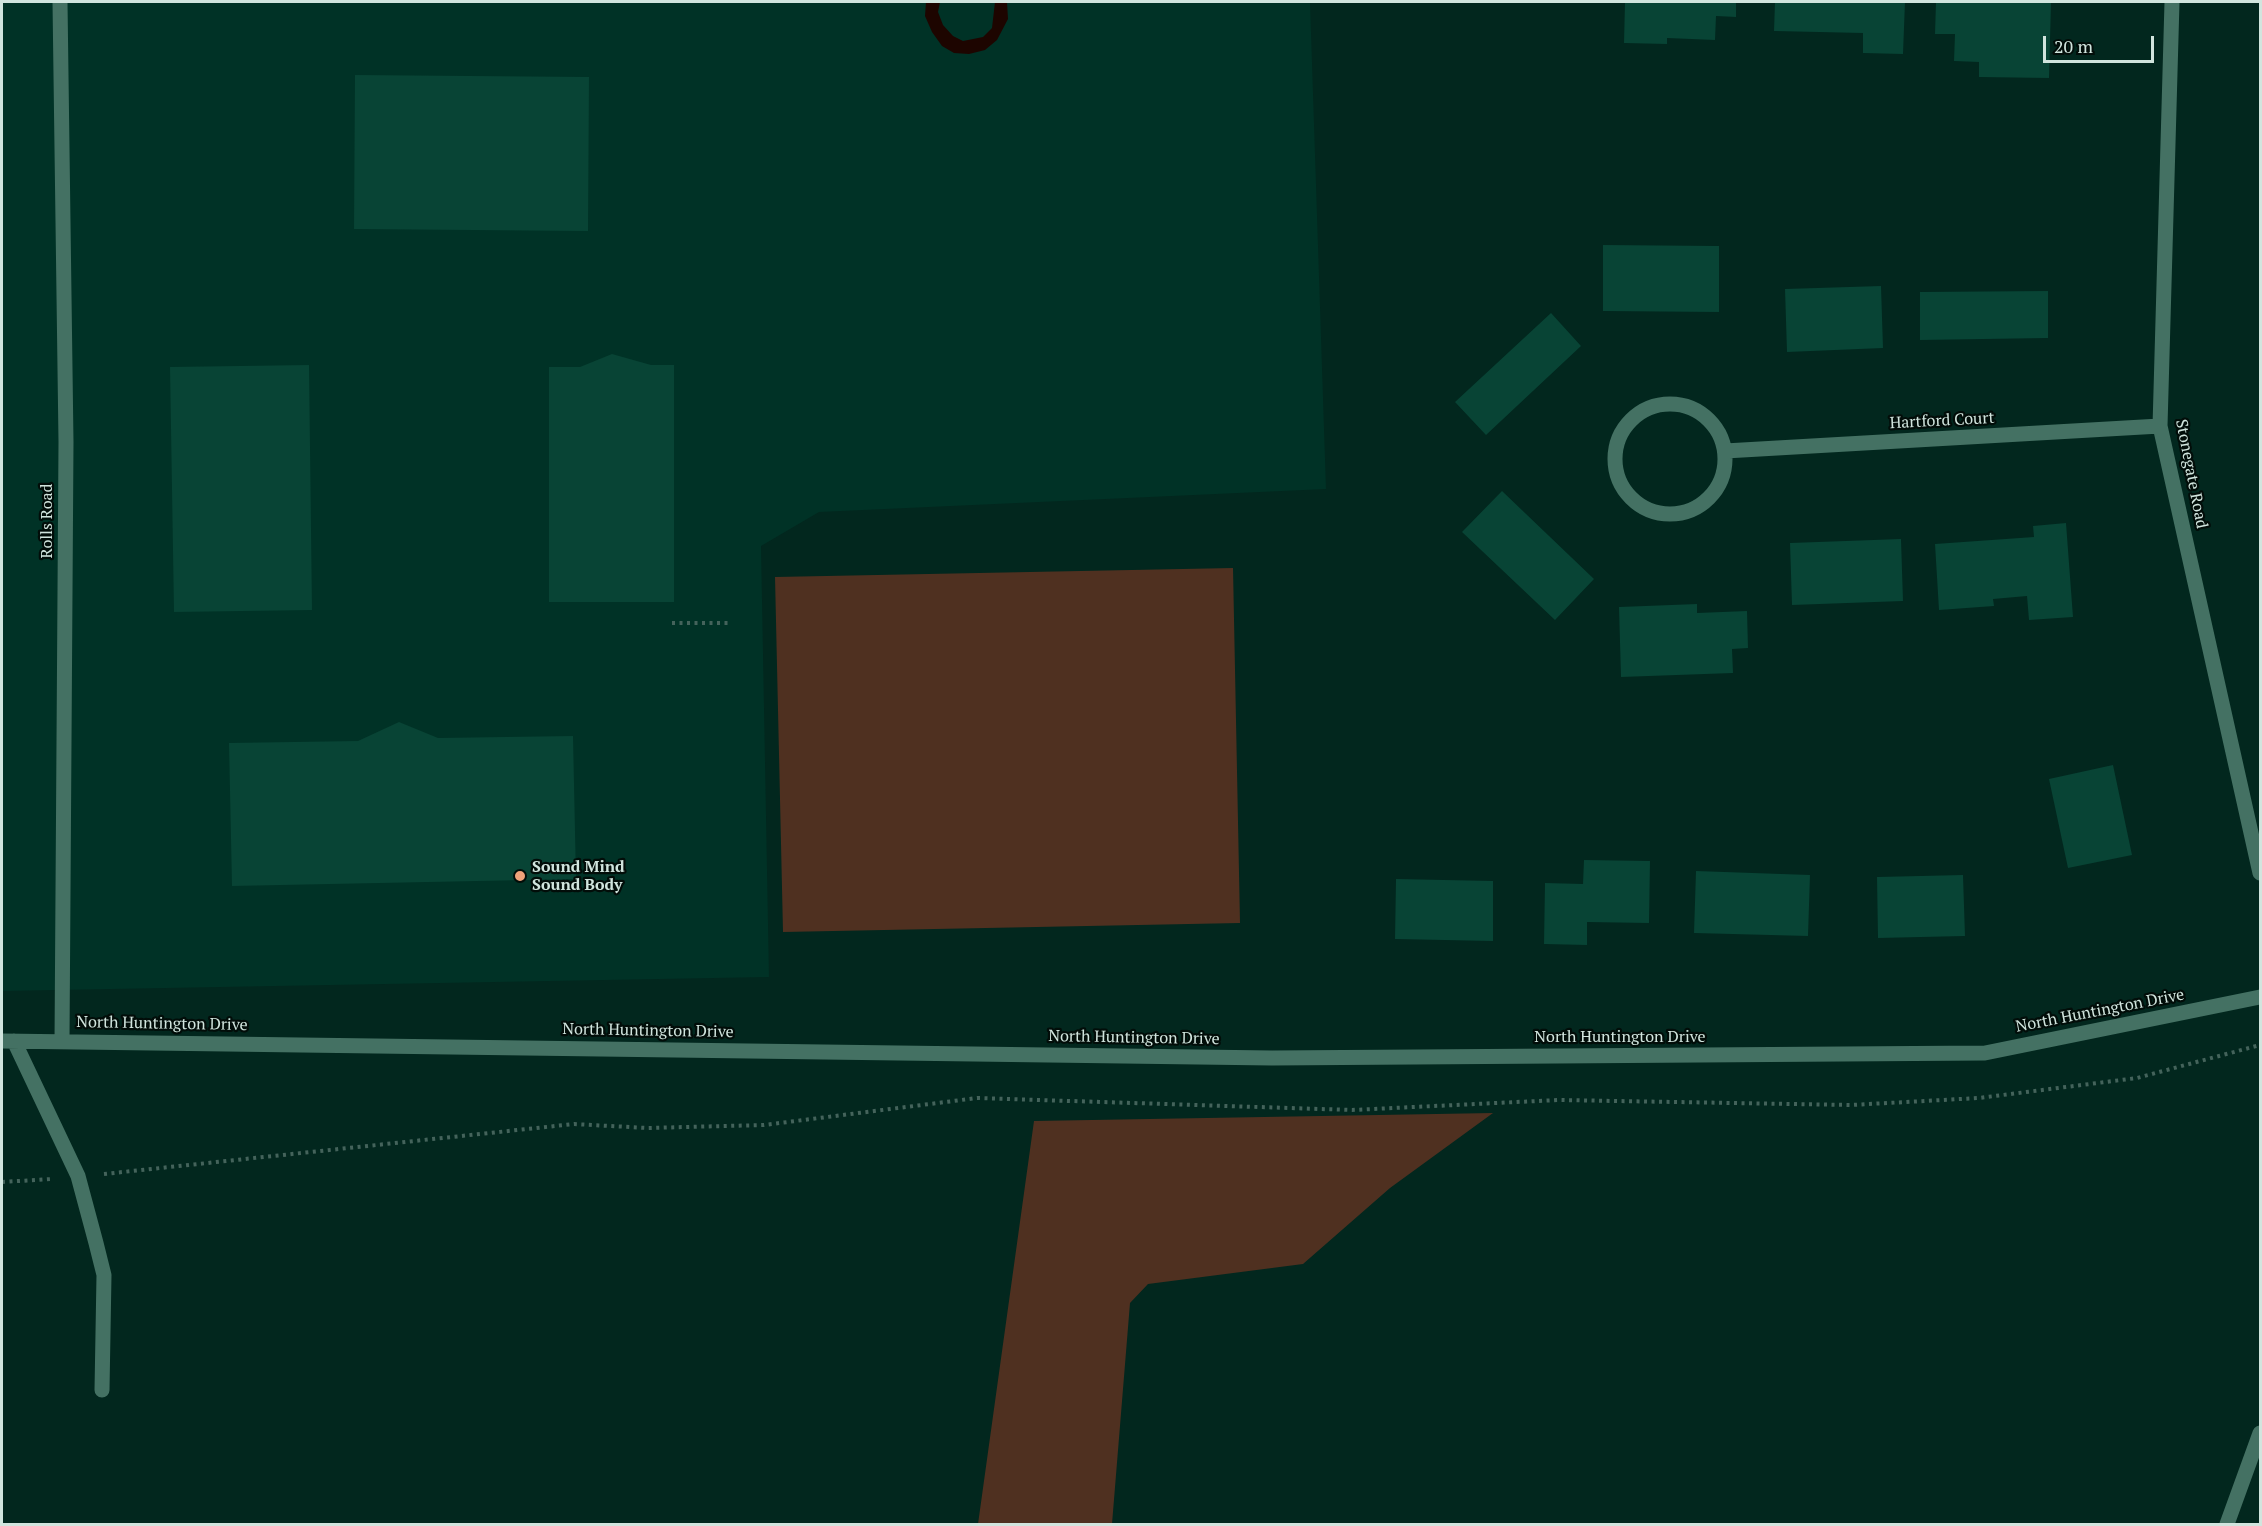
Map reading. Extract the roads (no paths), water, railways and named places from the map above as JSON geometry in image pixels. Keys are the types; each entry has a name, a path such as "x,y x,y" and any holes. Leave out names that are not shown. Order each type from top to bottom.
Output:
{"street":[{"name":"Rolls Road","path":"60,2 66,442 62,1041"},
{"name":"Stonegate Road","path":"2172,2 2160,426 2260,873"},
{"path":"1674,403 1692,408 1708,418 1719,433 1725,451 1724,469 1719,486 1707,500 1692,510 1675,514 1657,513 1640,506 1622,486 1614,461 1617,442 1625,426 1638,413 1655,405 1674,403"},
{"name":"Hartford Court","path":"1725,451 2160,426"},
{"name":"North Huntington Drive","path":"8,1041 1272,1058 1985,1053 2260,997"},
{"path":"8,1041 78,1176 104,1275 102,1390"},
{"path":"2227,1524 2260,1433"}],"place":[{"name":"Sound Mind Sound Body","path":"520,876"}]}
